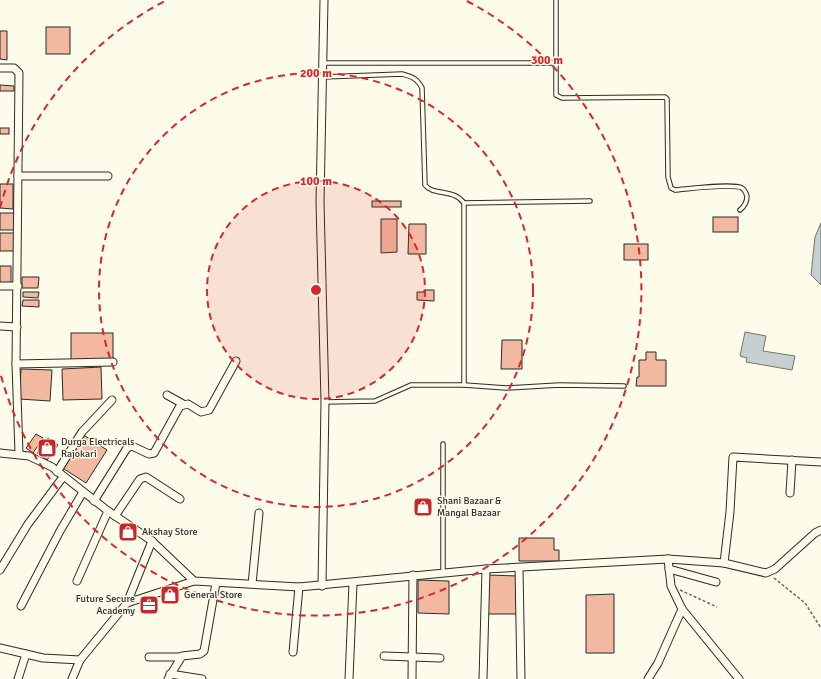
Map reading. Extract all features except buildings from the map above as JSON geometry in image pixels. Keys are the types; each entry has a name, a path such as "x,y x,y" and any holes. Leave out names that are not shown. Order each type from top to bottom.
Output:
{"street":[{"path":"322,586 325,402 321,268 324,0"},
{"path":"0,68 14,68 19,73 18,327 16,364 19,454"},
{"path":"18,176 108,176"},
{"path":"0,286 18,286"},
{"path":"0,326 18,327"},
{"path":"167,395 183,404 188,404 201,412 209,410 236,361"},
{"path":"16,364 113,362"},
{"path":"0,570 60,474 82,432 112,400"},
{"path":"94,501 127,448 132,446 149,454 154,453 180,406 183,404"},
{"path":"0,453 19,454 41,461 94,501 152,541 194,581"},
{"path":"724,563 730,512 733,457 821,462"},
{"path":"790,493 792,460"},
{"path":"115,516 140,479 143,477 146,477 180,499"},
{"path":"21,606 60,531 83,492"},
{"path":"76,581 108,511"},
{"path":"252,584 259,513"},
{"path":"127,603 194,581 299,587 322,586 486,568 518,568 668,559 724,563 766,573 775,569 815,533 821,530"},
{"path":"72,679 80,660 127,603 152,541"},
{"path":"668,559 671,586 682,609 738,679"},
{"path":"482,679 486,568"},
{"path":"518,568 521,679"},
{"path":"669,569 716,582"},
{"path":"412,575 412,679"},
{"path":"149,657 181,657 184,655 200,654 204,651 216,583"},
{"path":"349,679 353,583"},
{"path":"293,652 299,587"},
{"path":"648,679 658,663 682,609"},
{"path":"0,648 43,658 80,660"},
{"path":"18,679 26,654"},
{"path":"384,656 440,658"},
{"path":"181,657 169,676 202,679"}],"lane":[{"path":"556,0 555,92 560,97 664,97 667,99 668,177 671,188 675,190 725,186 741,188 744,190 747,199 744,207 740,210"},
{"path":"323,63 555,63"},
{"path":"323,77 402,74 413,77 419,82 423,96 425,185 431,189 455,195 464,203 590,201"},
{"path":"464,203 464,385"},
{"path":"325,402 375,401 386,398 401,388 411,385 464,385 506,388 624,386"},
{"path":"443,444 443,572"}],"path":[{"path":"766,573 781,582 805,603 821,628"},
{"path":"671,586 717,607"}],"shaded area":[{"path":"821,223 821,285 811,275 815,237"},
{"path":"745,332 766,336 763,351 795,356 792,370 746,362 747,358 740,356"}],"place":[{"name":"Durga Electricals Rajokari","path":"47,448"},
{"name":"Shani Bazaar & Mangal Bazaar","path":"423,507"},
{"name":"Akshay Store","path":"128,532"},
{"name":"General Store","path":"170,595"},
{"name":"Future Secure Academy","path":"149,605"}]}
